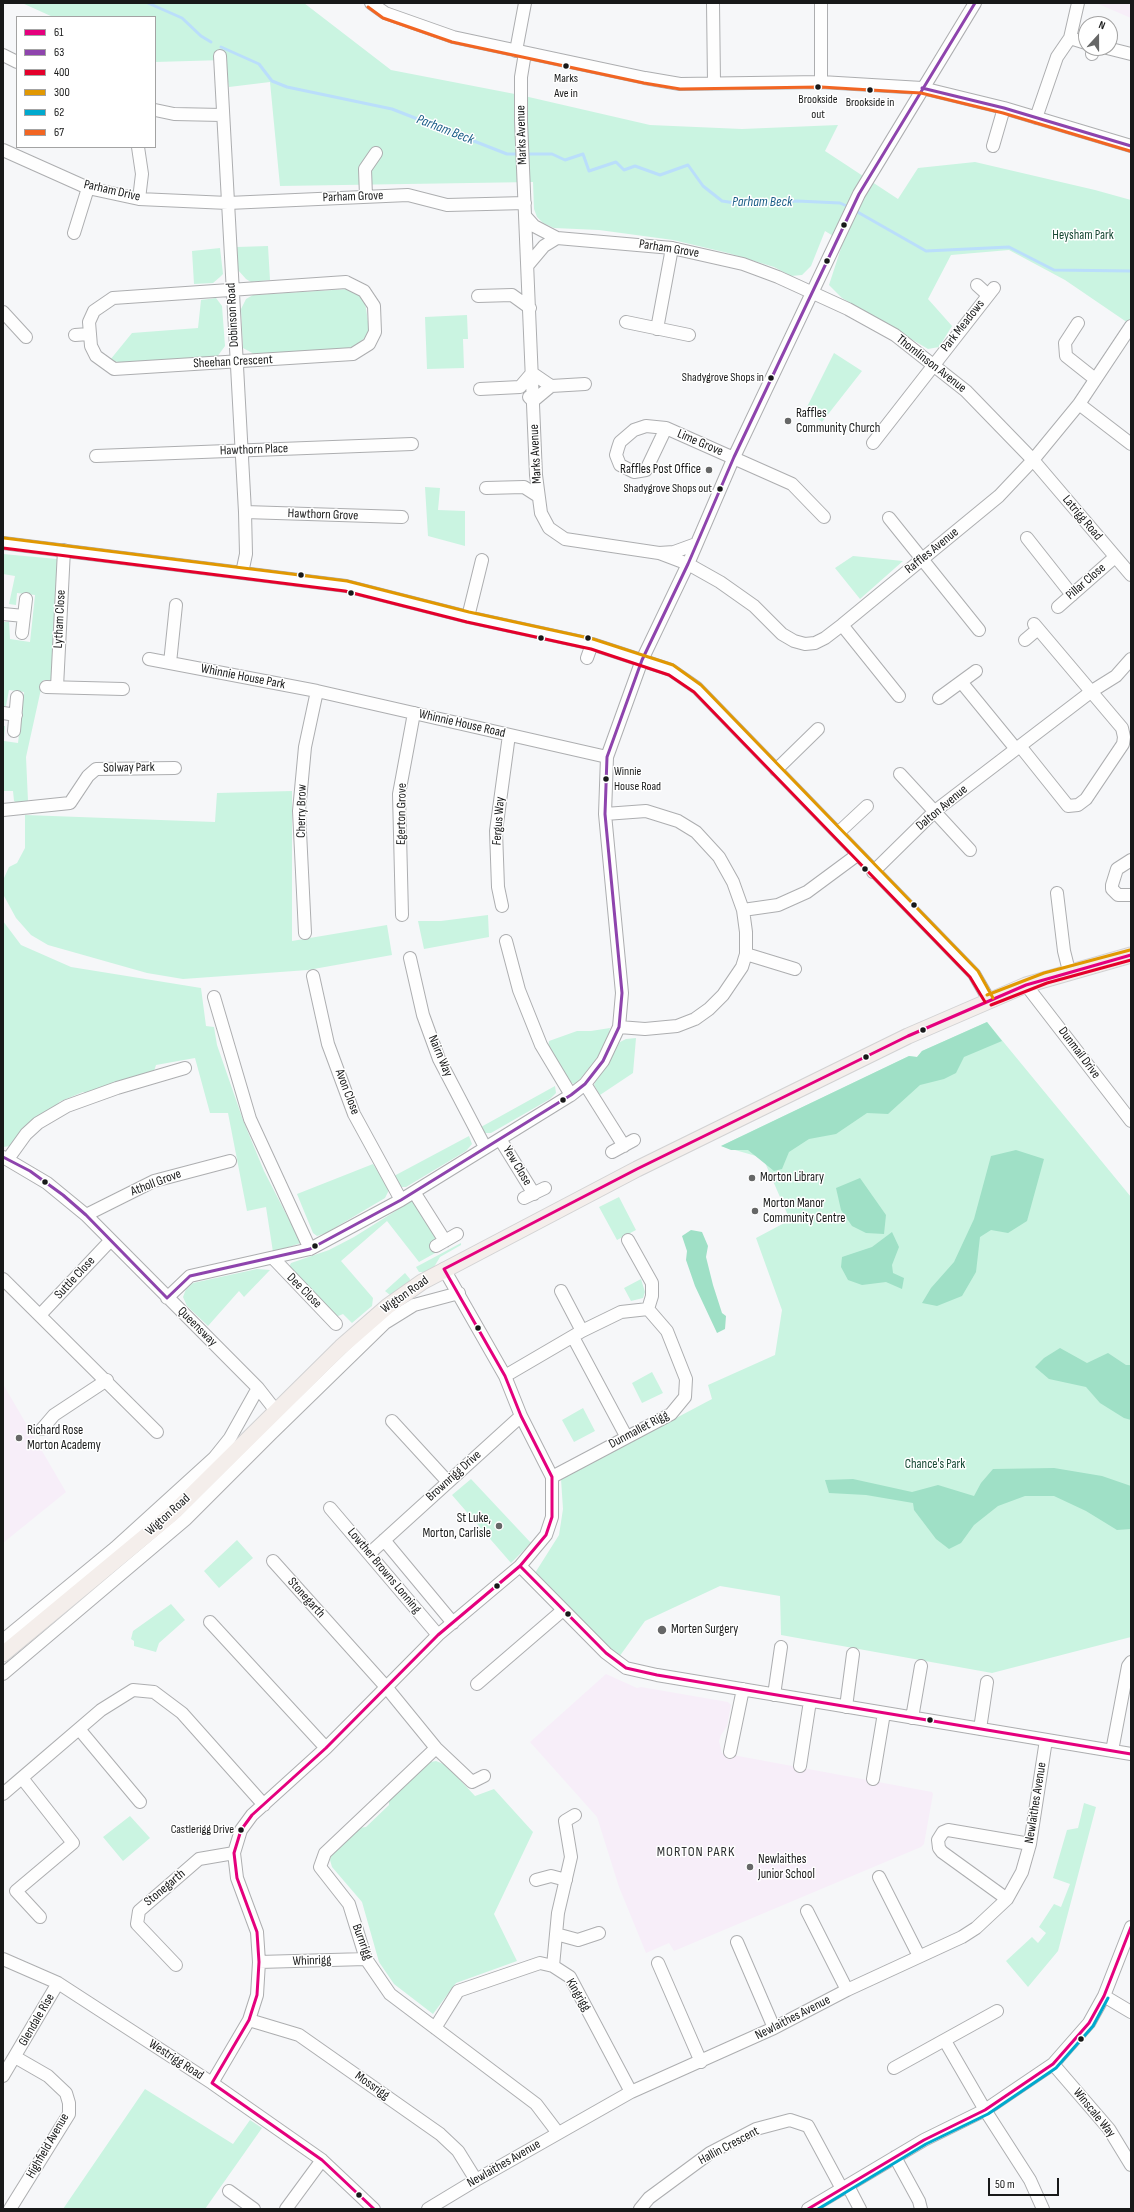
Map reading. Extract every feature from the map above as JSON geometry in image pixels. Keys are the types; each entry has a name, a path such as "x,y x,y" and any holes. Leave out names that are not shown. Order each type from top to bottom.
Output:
{"main road":[{"name":"Wigton Road","path":"3,1654 172,1514 373,1318 401,1296 444,1269 709,1132 908,1036 1026,985 1069,971 1131,955"}],"street":[{"path":"371,3 385,13 453,37 645,78 680,84 822,82 922,88 1004,108 1131,146"},
{"name":"Marks Avenue","path":"525,3 520,52 520,95 529,279 536,475 541,513 549,528 565,538 659,553 688,564"},
{"path":"713,3 714,83"},
{"path":"821,3 822,82"},
{"path":"167,1298 190,1276 273,1258 310,1248 401,1200 571,1095 585,1084 606,1055 618,1027 622,993 605,814 608,757 642,660 688,564 734,457 859,194 975,3"},
{"path":"1036,118 1057,57 1070,38 1078,3"},
{"path":"1070,38 1078,40"},
{"path":"1118,51 1131,54"},
{"path":"3,55 16,62"},
{"name":"Dobinson Road","path":"220,56 235,362 245,512 246,554 242,573"},
{"path":"993,146 1004,108"},
{"path":"156,110 174,114 222,115"},
{"path":"138,148 142,174 139,199"},
{"name":"Parham Drive","path":"3,150 88,188 139,199 228,203"},
{"path":"366,196 365,169 376,153"},
{"path":"74,233 88,188"},
{"name":"Parham Grove","path":"228,203 408,195 447,205 525,203"},
{"name":"Parham Grove","path":"526,217 534,226 557,238 672,248 743,264 812,292"},
{"path":"528,265 544,246 557,238"},
{"path":"657,329 672,248"},
{"path":"512,295 529,279"},
{"name":"Sheehan Crescent","path":"346,282 364,291 374,306 375,332 369,344 353,354 114,369 96,356 89,334 89,322 94,311 113,298 232,290 346,282"},
{"name":"Park Meadows","path":"872,443 991,291 977,285"},
{"name":"Thomlinson Avenue","path":"812,292 848,309 895,335 966,391 1033,460"},
{"path":"478,296 512,295 530,308"},
{"path":"3,312 26,337"},
{"path":"626,322 689,335"},
{"path":"1078,323 1065,343 1066,356 1095,379"},
{"name":"Raffles Avenue","path":"688,564 720,582 754,606 782,634 794,641 804,644 815,643 825,638 1000,496 1033,460 1080,404 1095,379 1130,331"},
{"path":"75,335 89,334"},
{"path":"480,389 520,387 532,373 551,386"},
{"path":"520,387 533,401 551,386 585,384"},
{"path":"1080,404 1131,444"},
{"name":"Lime Grove","path":"666,428 792,484 824,517"},
{"name":"Hawthorn Place","path":"96,456 412,444"},
{"name":"Latrigg Road","path":"1033,460 1131,575"},
{"path":"524,487 536,475"},
{"path":"486,488 524,487 538,496"},
{"name":"Hawthorn Grove","path":"245,512 402,517"},
{"path":"889,518 921,560 979,630"},
{"path":"1027,538 1072,595"},
{"path":"3,543 346,586 468,617 592,644 671,670 697,688 838,833 873,872 974,974 989,1000"},
{"name":"Marks Avenue","path":"659,553 674,552 696,544"},
{"name":"Lytham Close","path":"64,550 51,687 123,689"},
{"name":"Pillar Close","path":"1058,607 1115,557"},
{"path":"468,617 482,560"},
{"path":"22,633 26,599"},
{"path":"170,663 176,605"},
{"path":"3,614 24,616"},
{"path":"842,625 899,696"},
{"path":"962,683 1068,806 1078,805 1082,802 1123,744 1124,737 1122,728 1036,627 1025,640"},
{"path":"587,658 592,644"},
{"name":"Whinnie House Park","path":"149,659 316,691"},
{"name":"Dalton Avenue","path":"873,872 935,811 1092,691 1116,676 1131,659"},
{"path":"940,698 962,683 976,671"},
{"name":"Whinnie House Road","path":"316,691 608,757"},
{"name":"Cherry Brow","path":"305,932 299,811 305,747 316,691"},
{"path":"14,731 17,696"},
{"path":"3,713 16,715"},
{"name":"Egerton Grove","path":"402,915 399,794 414,713"},
{"path":"776,770 818,729"},
{"name":"Fergus Way","path":"502,906 498,887 496,831 509,735"},
{"name":"Solway Park","path":"4,805 70,803 88,776 96,769 175,768"},
{"path":"900,774 970,850"},
{"path":"838,833 867,806"},
{"path":"605,814 646,811 678,821 696,832 719,857 733,882 743,910 746,932 746,954 736,978 723,995 695,1019 677,1026 660,1029 618,1027"},
{"path":"743,910 778,905 807,892 857,855"},
{"path":"1131,860 1117,869 1112,889 1118,895 1131,895"},
{"path":"1057,893 1064,951 1069,971"},
{"path":"506,941 519,990 541,1045 571,1095"},
{"path":"746,954 796,969"},
{"name":"Nairn Way","path":"410,958 423,1015 439,1059 485,1147"},
{"name":"Avon Close","path":"313,976 328,1044 354,1114 401,1200"},
{"name":"Dunmail Drive","path":"1026,985 1131,1121"},
{"path":"214,997 250,1119 310,1248"},
{"path":"6,1158 26,1134 38,1123 51,1115 84,1099 185,1068"},
{"path":"585,1084 629,1143 612,1152"},
{"name":"Yew Close","path":"500,1139 529,1196 545,1188"},
{"name":"Queensway","path":"6,1158 47,1183 86,1215 110,1241 258,1388 276,1411"},
{"name":"Atholl Grove","path":"86,1215 154,1181 230,1161"},
{"path":"414,1192 441,1243 457,1234"},
{"path":"505,1376 578,1334 621,1312 648,1309 652,1296 652,1283 628,1240"},
{"name":"Suttle Close","path":"40,1315 110,1241"},
{"name":"Dee Close","path":"273,1258 336,1324"},
{"path":"212,2083 249,2020 256,1995 259,1962 257,1932 237,1878 234,1853 241,1830 252,1815 326,1748 438,1635 520,1566 546,1536 552,1511 552,1477 521,1416 505,1376 444,1269"},
{"path":"3,1279 107,1380 157,1432"},
{"path":"561,1291 578,1334 626,1436"},
{"name":"Wigton Road","path":"3,1674 185,1520 271,1434 385,1324 414,1305 459,1293"},
{"name":"Dunmallet Rigg","path":"552,1477 626,1436 671,1414 686,1397 686,1379 667,1331 648,1309"},
{"path":"42,1429 54,1415 107,1380"},
{"name":"Wigton Road","path":"3,1640 115,1548 214,1458 230,1438 258,1388"},
{"name":"Brownrigg Drive","path":"370,1553 521,1416"},
{"path":"392,1421 448,1482"},
{"name":"Lowther Browns Lonning","path":"330,1508 370,1553 438,1635"},
{"name":"Lowther Browns Lonning","path":"384,1540 453,1623"},
{"name":"Stonegarth","path":"273,1561 387,1688 436,1748 472,1782 484,1776"},
{"path":"520,1566 606,1653 626,1668 774,1695 1131,1754"},
{"path":"477,1684 563,1610"},
{"path":"210,1622 326,1748"},
{"path":"774,1695 781,1647"},
{"path":"846,1707 854,1654"},
{"path":"1112,1750 1127,1671 1131,1662"},
{"path":"912,1718 921,1666"},
{"path":"980,1729 988,1682"},
{"path":"730,1752 743,1689"},
{"path":"3,1794 102,1710 133,1690 154,1692 182,1713 264,1805"},
{"path":"800,1766 810,1701"},
{"path":"873,1779 884,1713"},
{"path":"79,1729 140,1802"},
{"name":"Newlaithes Avenue","path":"428,2209 448,2204 476,2180 631,2092 701,2062 774,2028 847,1990 962,1937 976,1928 1007,1899 1022,1872 1030,1844 1046,1740"},
{"name":"Burnrigg","path":"436,1748 324,1853 320,1866 349,1904 366,1959 390,1994 536,2104 558,2134"},
{"path":"22,1778 73,1843 16,1891 40,1917"},
{"path":"435,2028 458,1991 540,1963 554,1966 558,1913 571,1857 565,1821 576,1815"},
{"path":"1007,1899 942,1852 938,1844 938,1840 943,1832 948,1830 1030,1844"},
{"name":"Stonegarth","path":"176,1965 137,1924 139,1911 199,1859 234,1853"},
{"path":"536,1880 550,1876 566,1880"},
{"path":"879,1877 919,1956"},
{"path":"807,1910 847,1990"},
{"path":"808,2209 924,2140 985,2110 1053,2064 1089,2023 1104,1996 1131,1927"},
{"path":"556,1934 578,1940 598,1933"},
{"path":"737,1942 774,2028"},
{"name":"Westrigg Road","path":"3,1959 58,1983 212,2083 322,2160 374,2209"},
{"name":"Whinrigg","path":"259,1962 366,1959"},
{"path":"658,1963 701,2062"},
{"name":"Kingrigg","path":"554,1966 570,1977 631,2092"},
{"name":"Glendale Rise","path":"3,2076 16,2057 58,1983"},
{"path":"1104,1996 1131,2012"},
{"path":"894,2068 997,2011"},
{"name":"Mossrigg","path":"249,2020 299,2035 440,2134 458,2152 476,2180"},
{"path":"945,2040 985,2110 1030,2180 1042,2209"},
{"name":"Highfield Avenue","path":"10,2209 69,2114 66,2093 48,2076 16,2057"},
{"name":"Winscale Way","path":"1053,2064 1109,2129 1131,2166"},
{"name":"Hallin Crescent","path":"640,2209 649,2198 710,2153 756,2129 790,2120 808,2126 845,2188 860,2209"},
{"path":"895,2157 919,2201 921,2209"},
{"path":"286,2209 322,2160"},
{"path":"229,2191 254,2209"}],"shaded area":[{"path":"1096,3 1131,3 1131,18"},
{"name":"Richard Rose Morton Academy","path":"3,1384 66,1492 3,1543"},
{"name":"Newlaithes Junior School","path":"606,1674 637,1688 641,1687 728,1702 731,1705 727,1726 719,1741 722,1753 932,1792 933,1794 924,1844 921,1847 674,1951 669,1943 646,1953 619,1887 597,1817 530,1742"}],"green space":[{"name":"Heysham Park","path":"22,3 304,3 391,70 520,95 650,125 742,129 838,125 825,151 898,199 918,168 975,162 1131,200 1131,325 1065,280 1009,250 951,255 928,299 952,326 939,347 928,349 842,298 829,285 843,242 825,231 811,266 802,275 791,276 774,267 728,253 673,240 599,230 554,228 543,223 537,217 534,209 533,182 280,186 270,82 229,87 224,60 156,62 156,16 51,16"},
{"path":"268,246 270,280 251,282 238,270 237,247"},
{"path":"220,248 223,274 213,283 194,284 192,251"},
{"path":"349,289 356,291 365,302 369,328 367,336 355,346 346,349 256,355 243,348 241,309 246,299 253,295"},
{"path":"216,298 222,306 225,346 217,357 122,363 110,360 132,333 198,328 201,300"},
{"path":"467,315 468,339 463,339 464,368 427,369 425,317"},
{"path":"834,353 862,371 822,422 806,409"},
{"path":"425,487 440,488 438,510 465,511 465,546 428,536"},
{"path":"3,554 57,559 51,680 43,680 26,757 28,801 18,804 14,801 13,791 3,791 3,726 5,726 4,741 18,743 24,692 9,690 6,706 3,707 3,626 4,622 9,622 10,639 30,642 35,595 17,593 16,605 9,604 15,576 3,574"},
{"path":"853,556 903,561 860,599 835,568"},
{"path":"292,791 292,941 387,925 392,955 308,970 183,979 147,973 48,945 31,935 16,918 4,896 4,878 9,867 17,863 25,848 25,815 215,822 217,793"},
{"path":"488,915 489,937 424,949 418,921 441,921"},
{"path":"3,921 21,945 71,967 201,988 206,1026 214,1027 217,1045 243,1120 264,1171 301,1243 273,1252 266,1207 247,1211 228,1113 210,1113 195,1058 156,1065 153,1074 88,1094 83,1092 59,1102 58,1106 11,1146 3,1147"},
{"name":"Chance's Park","path":"987,1022 1131,1197 1131,1637 992,1673 781,1635 780,1596 720,1586 645,1621 619,1657 535,1573 559,1535 563,1509 561,1479 712,1399 708,1385 775,1355 782,1310 756,1238 790,1220 763,1158 721,1146 909,1056 917,1057 922,1051"},
{"path":"987,1022 1002,1041 964,1057 956,1073 944,1079 920,1085 888,1114 867,1113 836,1134 809,1139 789,1152 782,1169 774,1171 748,1150 731,1150 721,1146 909,1056 917,1057 922,1051"},
{"path":"610,1028 608,1038 600,1054 581,1078 574,1084 568,1081 548,1048 549,1041 577,1031 591,1031"},
{"path":"636,1038 633,1073 600,1095 594,1085 620,1042 626,1039"},
{"path":"555,1086 556,1093 550,1099 491,1133 485,1133 481,1127"},
{"path":"469,1136 472,1144 466,1151 406,1187 400,1187 394,1176"},
{"path":"1016,1150 1044,1159 1027,1221 1008,1233 991,1230 980,1237 976,1272 962,1296 937,1306 922,1303 931,1288 954,1262 974,1219 991,1156"},
{"path":"373,1164 388,1187 388,1192 385,1198 326,1233 317,1236 313,1233 297,1194"},
{"path":"860,1178 886,1215 884,1234 866,1233 852,1226 841,1210 836,1188"},
{"path":"619,1197 636,1230 617,1240 599,1207"},
{"path":"413,1200 437,1234 437,1252 419,1262 387,1221 341,1261 373,1298 372,1306 352,1323 343,1314 336,1317 289,1267 291,1263 329,1250 354,1237"},
{"path":"691,1230 702,1232 708,1246 706,1257 713,1285 722,1313 726,1316 725,1329 717,1333 695,1286 686,1260 687,1251 682,1236"},
{"path":"892,1232 899,1247 892,1265 893,1273 904,1278 902,1289 886,1282 862,1285 848,1280 841,1267 842,1257 872,1247"},
{"path":"461,1243 461,1245 440,1257 434,1267 424,1272 419,1272 416,1267"},
{"path":"257,1269 270,1270 244,1297 239,1291 208,1326 187,1306 183,1297 186,1289 193,1283"},
{"path":"405,1273 410,1279 409,1283 390,1295 385,1291"},
{"path":"641,1279 645,1292 643,1298 631,1301 624,1288"},
{"path":"1060,1348 1087,1363 1108,1353 1126,1365 1131,1365 1131,1420 1124,1418 1100,1403 1086,1387 1049,1379 1035,1367 1044,1358"},
{"path":"652,1372 663,1393 642,1403 632,1383"},
{"path":"583,1408 595,1431 574,1442 562,1420"},
{"path":"1054,1468 1102,1476 1131,1486 1131,1529 1117,1530 1086,1511 1054,1496 1025,1496 998,1506 974,1525 961,1543 949,1549 936,1539 914,1510 913,1503 866,1495 829,1493 825,1480 853,1479 912,1492 938,1485 974,1496 981,1483 993,1469"},
{"path":"471,1479 531,1543 511,1563 452,1495"},
{"path":"237,1540 253,1558 219,1588 204,1571"},
{"path":"171,1604 185,1620 159,1643 156,1652 134,1646 134,1641 131,1639 133,1631"},
{"path":"436,1761 446,1765 475,1796 494,1789 533,1832 494,1914 517,1961 456,1983 433,2014 394,1984 379,1962 362,1902 332,1867 330,1860 331,1855 358,1828 366,1827 389,1805 389,1799 426,1763"},
{"path":"1084,1803 1096,1807 1058,1951 1028,1987 1006,1961 1032,1937 1038,1943 1046,1933 1039,1927 1054,1904 1061,1907 1070,1884 1053,1878 1067,1830 1078,1828"},
{"path":"130,1816 150,1838 123,1861 103,1837"},
{"path":"145,2089 233,2144 250,2120 262,2128 205,2209 63,2209"}],"waterway":[{"name":"Parham Beck","path":"148,3 182,18 201,36 211,42"},
{"name":"Parham Beck","path":"221,47 259,64 272,81 287,87 392,109 507,154 520,154"},
{"name":"Parham Beck","path":"525,154 552,154 565,160 583,154 589,171 616,162 624,170 635,166 660,175 688,165 703,186 722,201 748,205 797,201 840,203 849,207"},
{"name":"Parham Beck","path":"854,210 926,251 1009,247 1054,270 1131,271"}],"transit line":[{"name":"63","path":"167,1298 190,1276 310,1249 401,1200 571,1095 585,1084 603,1061 619,1027 622,993 605,814 607,757 642,660 688,564 734,457 859,194 975,3"},
{"name":"67","path":"368,7 383,18 452,42 644,83 680,89 821,87 921,93 1003,113 1130,151"},
{"name":"63","path":"922,88 1004,108 1131,146"},
{"name":"300","path":"4,538 347,581 469,612 593,639 673,665 701,685 978,971 993,998"},
{"name":"400","path":"3,548 345,591 467,622 591,649 669,675 694,692 970,977 985,1002"},
{"name":"300","path":"987,995 1044,973 1130,950"},
{"name":"61","path":"444,1269 637,1169 908,1036 1026,985 1131,955"},
{"name":"400","path":"991,1005 1047,983 1131,960"},
{"name":"63","path":"3,1157 30,1171 63,1195 86,1215 167,1298"},
{"name":"61","path":"374,2209 322,2160 212,2083 249,2020 257,1995 259,1962 257,1932 237,1878 234,1853 241,1830 252,1815 326,1748 438,1635 520,1566 546,1535 552,1517 552,1477 521,1416 505,1376 444,1269"},
{"name":"61","path":"520,1566 606,1653 626,1668 657,1675 1131,1754"},
{"name":"61","path":"808,2209 924,2140 985,2110 1053,2064 1089,2023 1104,1996 1131,1927"},
{"name":"62","path":"818,2209 926,2144 988,2114 1056,2068 1093,2026 1108,1998"}],"place":[{"name":"Marks Ave in","path":"566,66"},
{"name":"Brookside out","path":"818,87"},
{"name":"Brookside in","path":"870,90"},
{"name":"Shadygrove Shops in","path":"771,378"},
{"name":"Raffles Community Church","path":"788,421"},
{"name":"Raffles Post Office","path":"709,470"},
{"name":"Shadygrove Shops out","path":"720,489"},
{"name":"Winnie House Road","path":"606,779"},
{"name":"Morton Library","path":"752,1178"},
{"name":"Morton Manor Community Centre","path":"755,1211"},
{"name":"Richard Rose Morton Academy","path":"19,1438"},
{"name":"St Luke, Morton, Carlisle","path":"499,1526"},
{"name":"Morten Surgery","path":"662,1630"},
{"name":"Castlerigg Drive","path":"241,1830"},
{"name":"Newlaithes Junior School","path":"750,1867"}],"district":[{"name":"MORTON PARK","path":"696,1852"}]}
